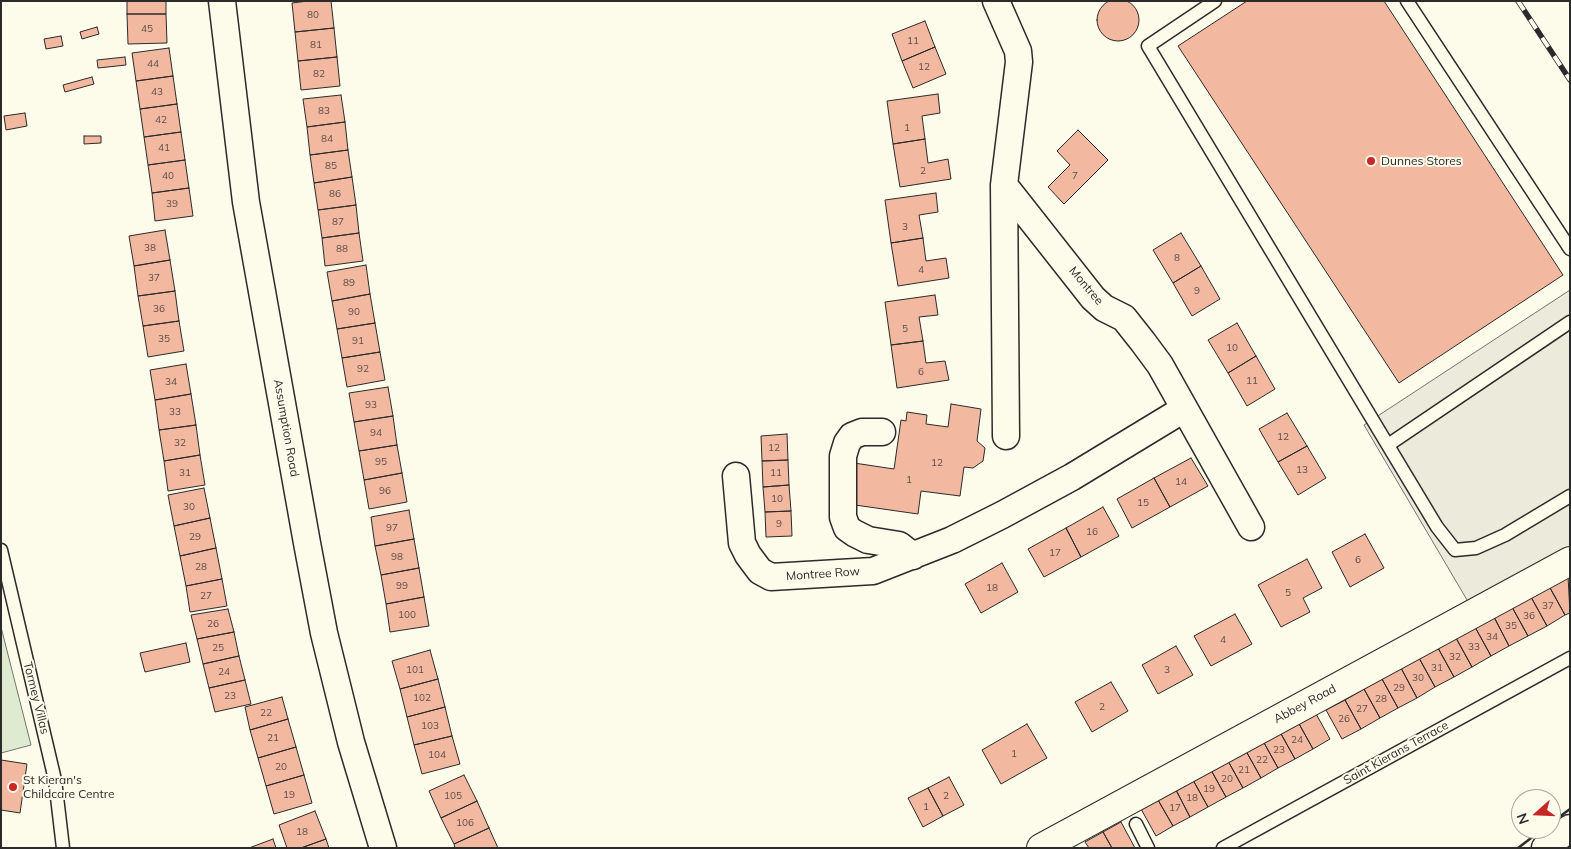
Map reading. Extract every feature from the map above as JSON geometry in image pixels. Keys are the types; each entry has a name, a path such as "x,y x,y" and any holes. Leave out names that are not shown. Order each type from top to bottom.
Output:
{"street":[{"name":"Assumption Road","path":"222,1 246,202 306,543 324,633 348,732 383,848"},
{"path":"996,1 1018,51 1004,185 1006,436"},
{"name":"Montree","path":"1004,185 1093,298 1104,308 1124,318 1132,326 1160,365 1251,527"},
{"name":"Montree Row","path":"736,476 742,543 753,563 771,577 873,571 952,540 1072,477 1184,409"},
{"path":"882,432 862,432 852,436 847,443 843,456 843,517 847,528 854,534 868,540 898,545 913,556"},
{"name":"Abbey Road","path":"1041,848 1570,561"},
{"path":"1545,848 1570,828"}],"lane":[{"path":"1214,1 1148,46 1437,527 1455,550 1476,548 1504,535 1570,496"},
{"path":"1407,1 1570,249"},
{"path":"1388,444 1570,322"},
{"name":"Tormey Villas","path":"1,550 55,780 63,848"},
{"name":"Saint Kierans Terrace","path":"1223,848 1570,658"},
{"path":"1136,824 1148,848"}],"green space":[{"path":"1,627 31,745 1,753"}],"shaded area":[{"path":"1570,290 1570,550 1470,605 1364,425"}],"building":[{"path":"1118,-1 1133,5 1139,20 1133,35 1118,41 1103,35 1097,20 1103,5"},
{"path":"127,1 166,1 166,14 127,14"},
{"path":"331,1 334,28 295,32 292,3"},
{"name":"Dunnes Stores","path":"1247,1 1384,1 1563,275 1399,383 1178,46"},
{"path":"127,14 166,14 167,43 128,44"},
{"path":"925,21 935,47 902,61 892,34"},
{"path":"97,27 99,34 82,39 80,32"},
{"path":"334,28 337,57 298,61 295,32"},
{"path":"61,36 63,46 46,49 44,39"},
{"path":"935,47 946,74 913,88 902,61"},
{"path":"169,48 173,76 136,81 132,53"},
{"path":"125,57 126,65 98,68 97,60"},
{"path":"337,57 340,86 301,90 298,61"},
{"path":"173,76 177,104 140,109 136,81"},
{"path":"92,77 94,84 65,92 63,85"},
{"path":"938,94 940,113 922,116 925,139 893,144 887,101"},
{"path":"341,95 345,122 307,127 303,99"},
{"path":"177,104 181,132 144,137 140,109"},
{"path":"25,113 27,126 6,130 4,116"},
{"path":"345,122 348,150 310,155 307,127"},
{"path":"1078,130 1108,160 1064,204 1048,187 1070,165 1057,151"},
{"path":"181,132 185,160 148,165 144,137"},
{"path":"84,136 101,136 101,143 84,144"},
{"path":"925,139 928,163 948,159 951,179 900,187 893,144"},
{"path":"348,150 352,177 314,183 310,155"},
{"path":"185,160 189,188 152,193 148,165"},
{"path":"352,177 356,205 318,210 314,183"},
{"path":"189,188 193,216 155,221 152,193"},
{"path":"936,193 938,212 919,215 923,238 891,243 885,200"},
{"path":"356,205 359,233 322,238 318,210"},
{"path":"165,230 170,260 134,266 129,236"},
{"path":"359,233 363,261 325,266 322,238"},
{"path":"1181,233 1201,266 1173,283 1153,250"},
{"path":"923,238 926,261 946,258 949,278 898,286 891,243"},
{"path":"170,260 175,291 138,296 134,266"},
{"path":"366,265 370,294 332,301 327,272"},
{"path":"1201,266 1220,299 1192,316 1173,283"},
{"path":"175,291 179,321 143,326 138,296"},
{"path":"370,294 375,323 337,329 332,301"},
{"path":"935,295 938,315 919,317 923,341 891,345 885,302"},
{"path":"179,321 184,351 148,357 143,326"},
{"path":"375,323 380,352 342,358 337,329"},
{"path":"1237,323 1256,356 1228,373 1208,340"},
{"path":"923,341 926,363 945,361 949,380 897,388 891,345"},
{"path":"380,352 385,380 347,387 342,358"},
{"path":"1256,356 1275,389 1247,406 1228,373"},
{"path":"186,364 191,394 155,400 150,370"},
{"path":"388,387 393,416 354,422 349,393"},
{"path":"191,394 196,425 159,430 155,400"},
{"path":"951,404 981,409 977,441 985,448 983,461 973,468 964,467 960,496 921,491 918,514 848,504 854,463 894,469 901,420 906,421 907,412 927,415 926,424 948,427"},
{"path":"1287,413 1307,446 1278,462 1259,429"},
{"path":"393,416 397,445 359,451 354,422"},
{"path":"196,425 200,455 164,461 159,430"},
{"path":"787,434 788,460 762,461 761,436"},
{"path":"397,445 402,473 364,480 359,451"},
{"path":"1307,446 1326,478 1298,495 1278,462"},
{"path":"200,455 205,485 168,491 164,461"},
{"path":"1191,458 1208,486 1170,507 1154,478"},
{"path":"788,460 789,485 763,487 762,461"},
{"path":"402,473 407,502 369,509 364,480"},
{"path":"1154,478 1170,507 1132,528 1117,499"},
{"path":"789,485 791,511 765,512 763,487"},
{"path":"204,488 210,518 174,526 168,495"},
{"path":"1103,507 1119,536 1081,557 1066,528"},
{"path":"409,510 414,539 375,546 371,517"},
{"path":"791,511 792,536 766,537 765,512"},
{"path":"210,518 216,548 180,556 174,526"},
{"path":"1066,528 1081,557 1044,577 1028,549"},
{"path":"1365,534 1384,568 1350,587 1332,552"},
{"path":"414,539 419,568 381,575 375,546"},
{"path":"216,548 222,579 186,586 180,556"},
{"path":"1307,559 1322,588 1303,598 1310,612 1281,627 1258,585"},
{"path":"1002,563 1018,592 981,613 965,584"},
{"path":"419,568 424,597 386,604 381,575"},
{"path":"1568,576 1570,613 1565,615 1549,586"},
{"path":"222,579 227,606 190,612 186,586"},
{"path":"1549,586 1565,615 1547,626 1531,597"},
{"path":"424,597 429,626 390,632 386,604"},
{"path":"1531,597 1547,626 1528,636 1512,607"},
{"path":"1512,607 1528,636 1509,646 1494,617"},
{"path":"228,609 234,632 197,639 191,615"},
{"path":"1235,614 1252,644 1211,666 1194,636"},
{"path":"1494,617 1509,646 1491,656 1475,627"},
{"path":"1475,627 1491,656 1472,667 1456,638"},
{"path":"234,632 239,656 203,664 197,639"},
{"path":"1456,638 1472,667 1454,677 1438,648"},
{"path":"186,643 190,662 145,672 140,653"},
{"path":"1176,646 1193,675 1158,694 1142,665"},
{"path":"1438,648 1454,677 1435,687 1419,658"},
{"path":"430,650 438,679 400,689 392,661"},
{"path":"239,656 245,680 209,688 203,664"},
{"path":"1419,658 1435,687 1417,698 1401,668"},
{"path":"1401,668 1417,698 1398,708 1382,679"},
{"path":"438,679 445,707 407,717 400,689"},
{"path":"1382,679 1398,708 1380,718 1364,689"},
{"path":"245,680 251,704 215,712 209,688"},
{"path":"1111,682 1128,711 1092,732 1075,702"},
{"path":"1364,689 1380,718 1361,729 1345,700"},
{"path":"282,697 288,719 250,730 245,707"},
{"path":"1345,700 1361,729 1342,739 1326,710"},
{"path":"445,707 452,736 414,745 407,717"},
{"path":"1315,712 1330,739 1313,749 1298,722"},
{"path":"288,719 296,747 258,758 250,730"},
{"path":"1298,722 1313,749 1295,759 1280,732"},
{"path":"1027,724 1047,758 1001,784 982,750"},
{"path":"1280,732 1295,759 1278,768 1263,741"},
{"path":"452,736 460,764 422,774 414,745"},
{"path":"1263,741 1278,768 1261,778 1246,751"},
{"path":"296,747 304,775 266,786 258,758"},
{"path":"1246,751 1261,778 1243,788 1228,761"},
{"name":"St Kieran's Childcare Centre","path":"1,760 27,764 20,813 1,810"},
{"path":"1228,761 1243,788 1226,797 1211,770"},
{"path":"1211,770 1226,797 1208,807 1193,780"},
{"path":"304,775 312,803 274,814 266,786"},
{"path":"464,775 477,801 441,818 429,791"},
{"path":"949,777 964,805 943,816 928,788"},
{"path":"1193,780 1208,807 1190,817 1176,790"},
{"path":"928,788 943,816 923,827 908,798"},
{"path":"1176,790 1190,817 1173,826 1158,800"},
{"path":"1158,800 1173,826 1156,836 1141,809"},
{"path":"477,801 489,828 454,844 441,818"},
{"path":"315,811 326,839 301,848 287,848 279,825"},
{"path":"1121,822 1135,848 1112,848 1103,832"},
{"path":"489,828 498,848 455,848 454,844"},
{"path":"1103,832 1112,848 1089,848 1085,842"},
{"path":"273,839 276,848 249,848"},
{"path":"326,839 329,848 301,848"}],"railway":[{"path":"1518,1 1570,80"}],"wall":[{"path":"1561,816 1570,809"},
{"path":"1518,848 1530,839"}],"place":[{"name":"Dunnes Stores","path":"1371,161"},
{"name":"St Kieran's Childcare Centre","path":"13,787"}]}
